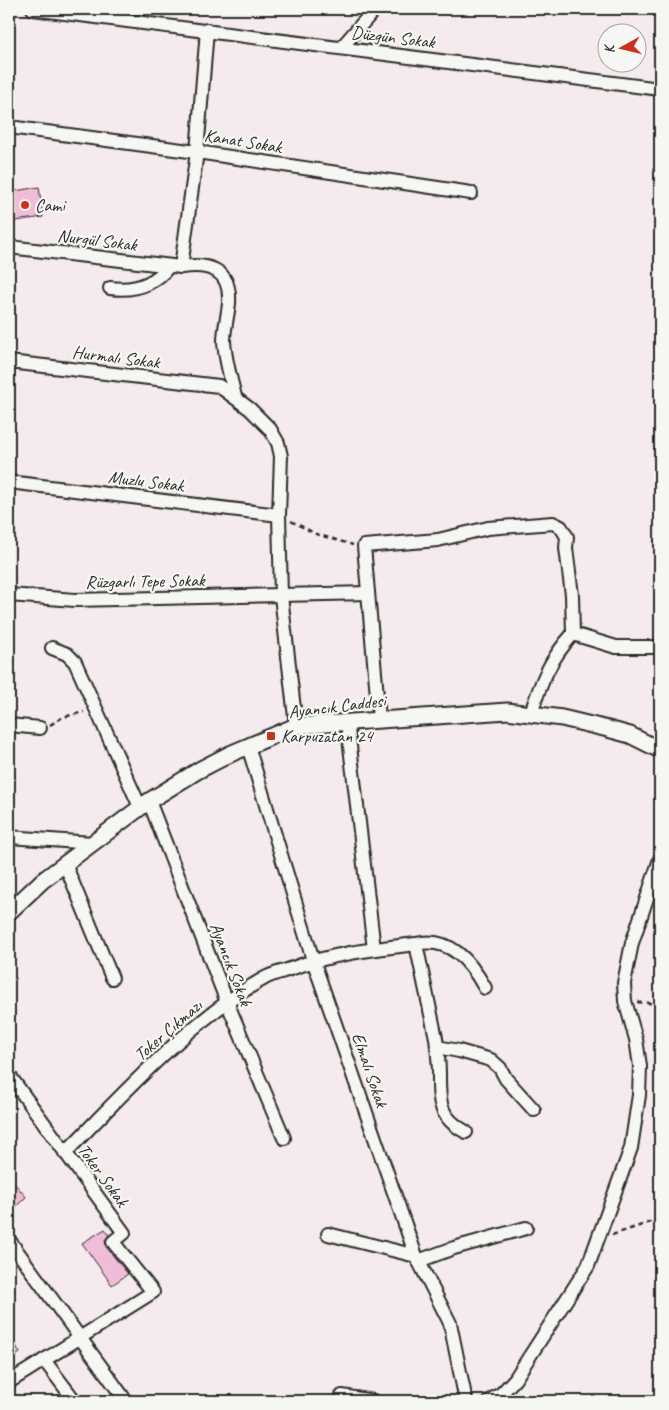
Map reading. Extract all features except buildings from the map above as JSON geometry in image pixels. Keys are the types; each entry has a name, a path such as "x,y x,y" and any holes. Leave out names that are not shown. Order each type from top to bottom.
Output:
{"street":[{"name":"Düzgün Sokak","path":"33,9 660,89"},
{"path":"341,48 375,9"},
{"path":"110,288 131,289 147,284 175,267 197,152 207,30"},
{"name":"Kanat Sokak","path":"9,127 197,152 471,193"},
{"name":"Nurgül Sokak","path":"9,247 175,267 201,266 219,271 224,277 229,296 224,340 235,397"},
{"name":"Hurmalı Sokak","path":"9,362 219,386 235,397"},
{"path":"235,397 270,429 278,443 281,456 279,515 281,596 296,726"},
{"name":"Muzlu Sokak","path":"9,482 279,515"},
{"path":"379,719 364,546 438,540 488,528 548,522 557,525 567,537 573,634 548,667 531,713"},
{"name":"Rüzgarlı Tepe Sokak","path":"9,595 75,600 368,593"},
{"path":"573,634 616,646 660,647"},
{"name":"Ayancık Sokak","path":"52,648 67,654 75,662 98,713 144,804 284,1138"},
{"name":"Ayancık Caddesi","path":"9,912 42,881 144,804 199,770 248,746 296,726 507,710 577,721 619,732 660,750"},
{"path":"347,721 374,949"},
{"path":"9,725 40,728"},
{"name":"Elmalı Sokak","path":"248,746 313,960 417,1259 450,1323 466,1401"},
{"path":"9,837 92,843"},
{"path":"489,1401 502,1393 515,1379 588,1266 631,1148 640,1081 638,1051 625,1001 625,974 632,943 660,859"},
{"path":"65,864 112,978"},
{"name":"Toker Çıkmazı","path":"65,1152 164,1054 228,1002 266,977 313,960 374,949 432,942 441,943 453,949 474,969 485,988"},
{"path":"416,944 437,1047 439,1101 445,1115 451,1122 466,1132"},
{"path":"437,1047 491,1060 500,1068 506,1079 534,1110"},
{"name":"Toker Sokak","path":"9,1075 124,1234 113,1242 153,1292 80,1337"},
{"path":"328,1234 417,1259 526,1228"},
{"path":"9,1240 126,1401"},
{"path":"9,1382 80,1337"},
{"path":"44,1360 75,1401"},
{"path":"342,1396 373,1401"}],"path":[{"path":"279,515 316,534 340,542 364,546"},
{"path":"40,728 49,726 71,714 98,713"},
{"path":"625,1001 660,1004"},
{"path":"597,1241 660,1219"}],"place":[{"name":"Cami","path":"25,205"},
{"name":"Karpuzatan 24","path":"271,736"}]}
